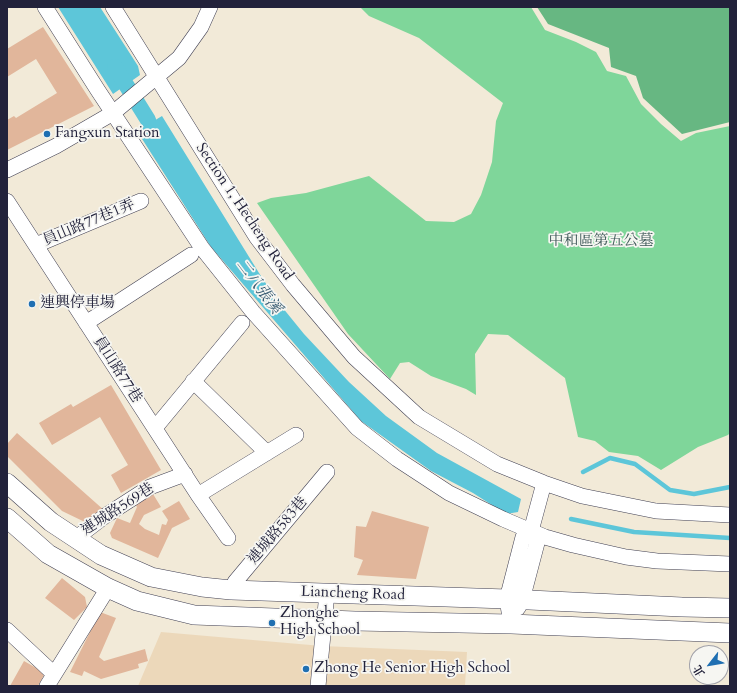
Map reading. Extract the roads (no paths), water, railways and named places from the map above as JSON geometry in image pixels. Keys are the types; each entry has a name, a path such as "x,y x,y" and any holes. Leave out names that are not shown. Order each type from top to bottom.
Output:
{"main road":[{"name":"Liancheng Road","path":"7,483 51,522 74,539 101,555 151,577 202,587 231,590 730,608"},
{"name":"Liancheng Road","path":"7,518 48,554 108,588 137,601 194,615 324,620 511,624 730,633"}],"street":[{"path":"45,7 116,110 202,248 253,312 357,428 397,459 449,493 545,537 572,545 626,557 657,561 730,564"},
{"name":"Section 1, Hecheng Road","path":"113,7 154,79 184,122 257,238 293,285 354,357 419,417 496,464 582,496 656,511 730,515"},
{"path":"7,170 56,146 116,110 179,58 201,27 210,7"},
{"name":"員山路77巷","path":"7,201 198,495 228,538"},
{"name":"員山路77巷1弄","path":"36,245 142,202"},
{"path":"86,323 192,255"},
{"path":"155,428 242,322"},
{"path":"193,382 267,453"},
{"path":"198,495 296,435"},
{"name":"連城路583巷","path":"231,590 235,582 327,472"},
{"name":"連城路569巷","path":"74,539 105,516 150,487 185,474"},
{"path":"511,624 515,600 537,543 531,531 544,483"},
{"path":"7,630 51,680 108,588"},
{"path":"318,686 327,593"}],"water":[{"path":"58,7 100,7 138,66 140,75 113,94"},
{"path":"162,116 259,273 278,302 304,334 349,382 386,416 437,453 521,499 518,512 506,514 473,493 431,471 361,421 211,247 137,131"}],"waterway":[{"name":"二八張溪","path":"115,67 148,120"},
{"name":"二八張溪","path":"148,120 153,128"},
{"path":"583,472 610,458 635,464 670,490 694,494 730,487"},
{"path":"571,519 634,532 730,538"}],"place":[{"name":"Fangxun Station","path":"47,134"},
{"name":"連興停車場","path":"32,304"},
{"name":"Zhonghe High School","path":"272,623"},
{"name":"Zhong He Senior High School","path":"306,669"}],"park label":[{"name":"中和區第五公墓","path":"601,242"}]}
